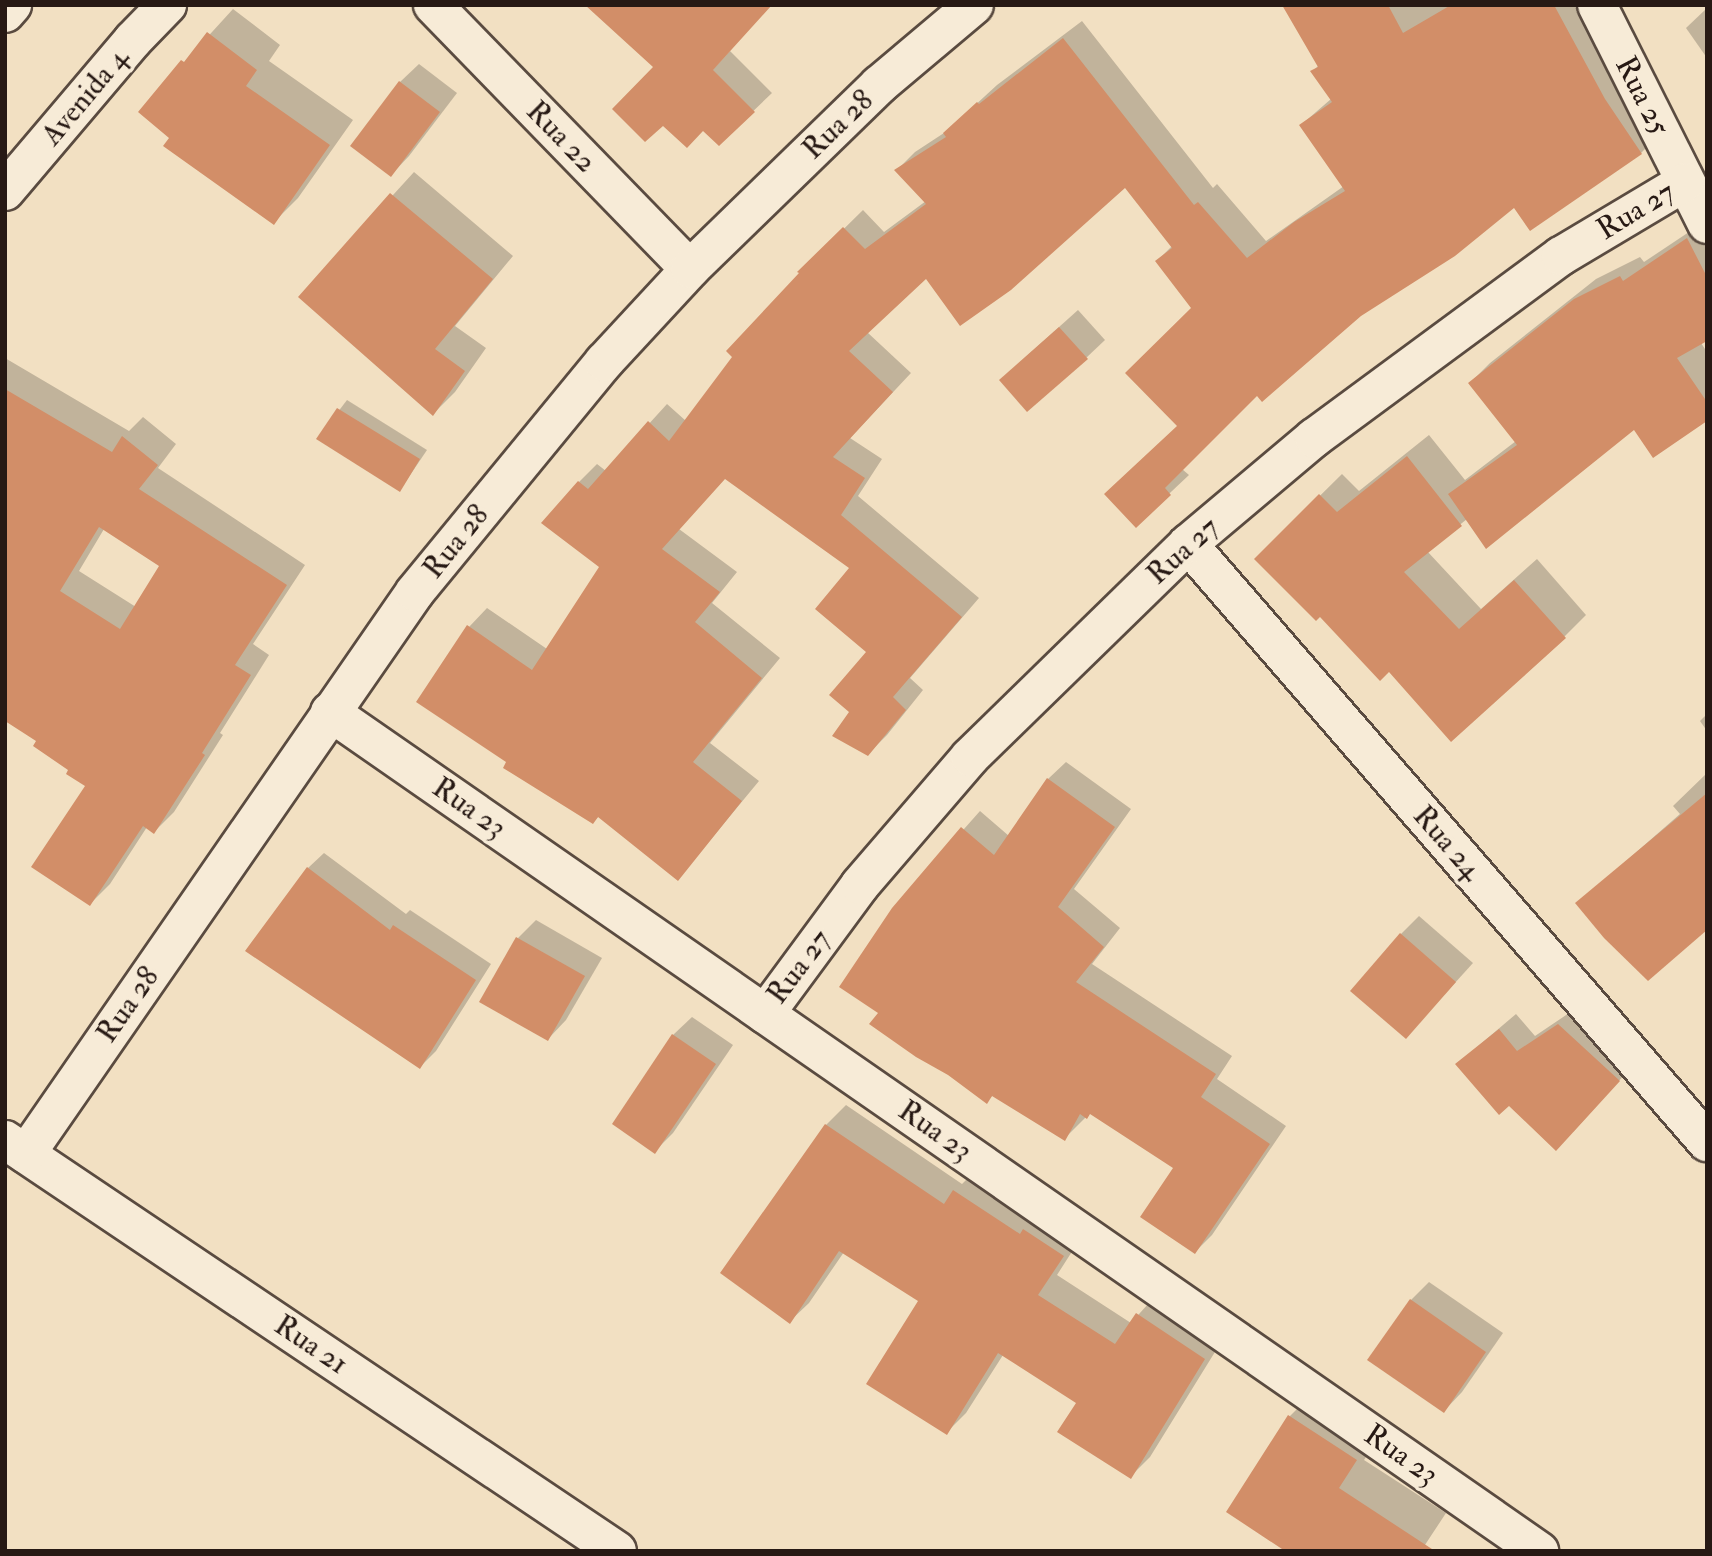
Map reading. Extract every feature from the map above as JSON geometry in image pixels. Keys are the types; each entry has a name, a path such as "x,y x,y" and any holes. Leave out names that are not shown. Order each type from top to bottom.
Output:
{"street":[{"path":"5,13 12,5"},
{"name":"Avenida 4","path":"5,191 133,40 167,5"},
{"name":"Rua 22","path":"433,5 690,269"},
{"name":"Rua 28","path":"16,1147 415,592 604,362 690,269 879,85 974,5"},
{"name":"Rua 25","path":"1597,5 1707,224"},
{"name":"Rua 27","path":"765,1014 860,885 970,757 1188,544 1314,439 1561,257 1685,181"},
{"name":"Rua 24","path":"1188,544 1707,1142"},
{"name":"Rua 23","path":"330,712 1539,1551"},
{"name":"Rua 21","path":"16,1147 617,1551"}],"building":[{"path":"585,5 772,5 713,70 755,112 719,146 703,131 687,148 663,126 645,142 612,109 653,67"},
{"path":"1282,5 1388,5 1403,33 1451,5 1554,5 1605,99 1642,154 1530,231 1514,208 1455,256 1361,316 1262,402 1257,396 1165,488 1171,495 1136,528 1104,494 1177,426 1125,373 1191,308 1155,261 1172,248 1125,188 1011,290 960,326 926,279 849,351 893,392 833,457 865,478 841,515 962,617 893,697 906,710 868,756 832,736 849,712 829,695 866,652 815,609 849,568 725,479 662,549 720,592 695,622 762,678 693,762 742,801 678,881 598,817 593,824 503,768 506,762 416,702 467,625 532,670 599,567 541,523 578,481 588,489 648,421 669,441 732,357 726,351 799,273 797,272 843,227 865,249 926,204 894,170 946,137 943,133 977,102 979,104 1063,38 1194,205 1198,202 1247,258 1294,222 1345,191 1299,125 1332,102 1310,71 1318,67"},
{"path":"207,32 257,70 246,86 330,145 274,225 163,146 169,138 138,112 181,60 184,62"},
{"path":"399,81 440,112 391,177 350,146"},
{"path":"390,193 493,279 435,349 465,371 433,416 298,297"},
{"path":"1687,238 1707,277 1707,341 1677,358 1707,402 1707,421 1653,458 1634,430 1486,549 1448,494 1517,445 1468,383 1574,299 1620,276 1623,281"},
{"path":"1059,327 1088,359 1027,412 999,380"},
{"path":"5,389 112,452 122,436 158,465 139,489 287,585 235,665 251,675 202,753 205,755 154,834 143,826 90,906 31,867 85,786 66,774 68,770 33,746 36,741 5,721","holes":["99,527 159,566 120,629 60,591"]},
{"path":"337,408 420,459 400,492 316,439"},
{"path":"1407,456 1462,526 1404,572 1459,629 1514,580 1566,638 1451,742 1389,672 1380,681 1320,617 1316,621 1254,559 1319,494 1337,512"},
{"path":"1047,778 1115,827 1058,907 1104,947 1076,982 1216,1074 1201,1097 1270,1144 1195,1254 1140,1217 1173,1168 1090,1114 1087,1119 1080,1114 1065,1141 992,1096 987,1104 948,1075 916,1057 869,1024 878,1013 839,987 892,908 961,827 994,855"},
{"path":"1707,793 1707,930 1648,981 1604,938 1575,903"},
{"path":"307,867 390,930 393,925 476,980 420,1069 245,951"},
{"path":"1400,933 1456,982 1406,1039 1350,991"},
{"path":"516,937 585,976 548,1041 479,1002"},
{"path":"1558,1024 1620,1081 1556,1151 1509,1106 1499,1115 1455,1064 1499,1029 1517,1051"},
{"path":"672,1034 716,1064 655,1154 612,1124"},
{"path":"825,1124 944,1204 953,1190 1020,1234 1023,1229 1064,1256 1038,1295 1115,1344 1136,1313 1205,1359 1131,1479 1057,1432 1076,1403 998,1353 947,1435 866,1384 918,1301 839,1251 790,1324 720,1273"},
{"path":"1410,1299 1486,1352 1444,1413 1367,1360"},
{"path":"1288,1415 1357,1460 1339,1488 1435,1551 1285,1551 1226,1512"}]}
